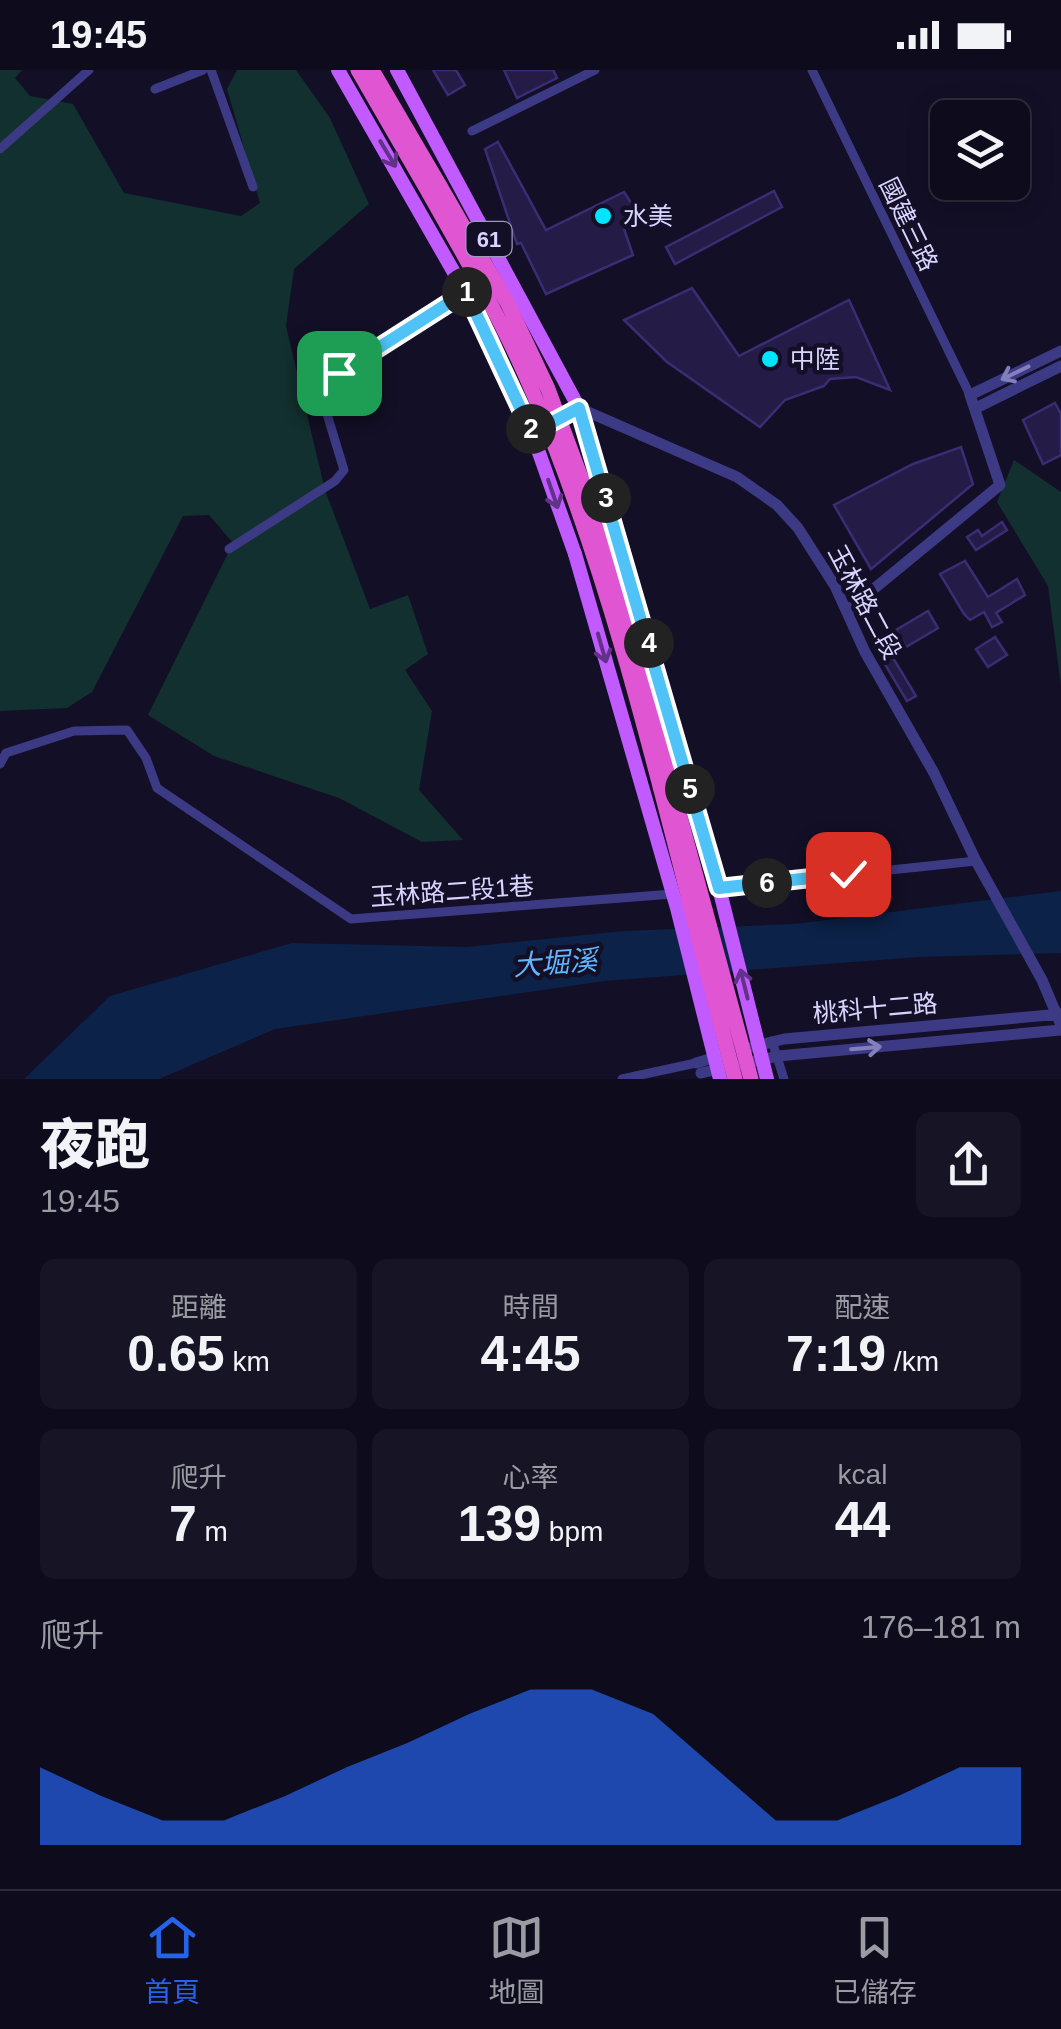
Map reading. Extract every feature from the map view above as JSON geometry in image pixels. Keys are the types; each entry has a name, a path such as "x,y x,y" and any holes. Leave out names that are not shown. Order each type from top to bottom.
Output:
{"highway":[{"name":"61","path":"358,70 508,304 548,389 622,603 750,1079"},
{"name":"61","path":"372,70 504,330 569,487 608,605 735,1079"}],"main road":[{"name":"61","path":"338,70 466,292 532,433 575,554 673,894 720,1079"},
{"name":"61","path":"397,70 579,408 719,888 767,1079"}],"street":[{"path":"0,150 88,70"},
{"path":"155,89 203,70"},
{"path":"210,70 252,187"},
{"path":"472,131 595,70"},
{"name":"國建三路","path":"812,70 973,402"},
{"path":"229,549 335,481 344,470 320,391 339,373 466,292"},
{"path":"973,402 1061,350"},
{"path":"973,402 1061,366"},
{"path":"846,611 1000,485 973,402"},
{"path":"532,433 579,408"},
{"name":"玉林路二段","path":"579,408 652,444 738,477 777,505 798,528 846,611 1042,980 1060,1021"},
{"name":"玉林路二段1巷","path":"0,764 6,752 74,731 127,730 146,758 157,788 351,919 673,894"},
{"path":"719,888 978,865"},
{"name":"桃科十二路","path":"698,1068 772,1041 1060,1021"},
{"name":"桃科十二路","path":"698,1068 1060,1021"},
{"path":"772,1041 784,1079"},
{"path":"622,1079 698,1068"}],"green space":[{"path":"0,70 22,70 15,78 30,96 73,104 124,193 241,216 260,203 227,89 237,70 296,70 330,118 369,204 294,269 286,326 325,490 370,609 408,595 428,654 405,670 432,711 419,790 463,840 422,842 339,798 214,756 148,715 233,543 209,515 183,516 92,692 67,708 0,711"},
{"path":"1014,460 1061,492 1061,686 1048,586 997,502"}],"water":[{"name":"大堀溪","path":"1061,891 1061,953 919,957 605,981 275,1029 159,1079 24,1079 110,996 292,943 467,947 624,931 794,924"}],"building":[{"path":"433,70 456,70 465,85 448,95"},
{"path":"504,70 553,70 557,78 517,98"},
{"name":"水美","path":"498,142 546,230 624,192 638,213 622,223 633,255 546,294 521,243 517,244 485,149"},
{"path":"774,191 782,207 675,264 666,247"},
{"name":"中陸","path":"692,288 739,356 849,300 890,390 856,377 830,379 824,386 785,400 760,427 667,362 624,320"},
{"path":"1055,403 1061,414 1061,455 1043,464 1023,420"},
{"path":"961,447 973,484 871,569 834,505 913,464"},
{"path":"1002,522 1007,530 976,550 967,537 978,530 982,536"},
{"path":"965,561 988,597 1017,579 1025,595 996,613 1002,622 992,627 984,612 970,620 964,614 940,574"},
{"path":"928,611 938,628 906,647 896,630"},
{"path":"995,637 1007,655 988,667 976,649"},
{"path":"892,656 916,696 907,701 883,661"}],"place":[{"name":"水美","path":"603,216"},
{"name":"中陸","path":"770,359"}],"route":[{"path":"339,373 466,292 491,338 532,433 579,408 719,888 848,874"}]}
